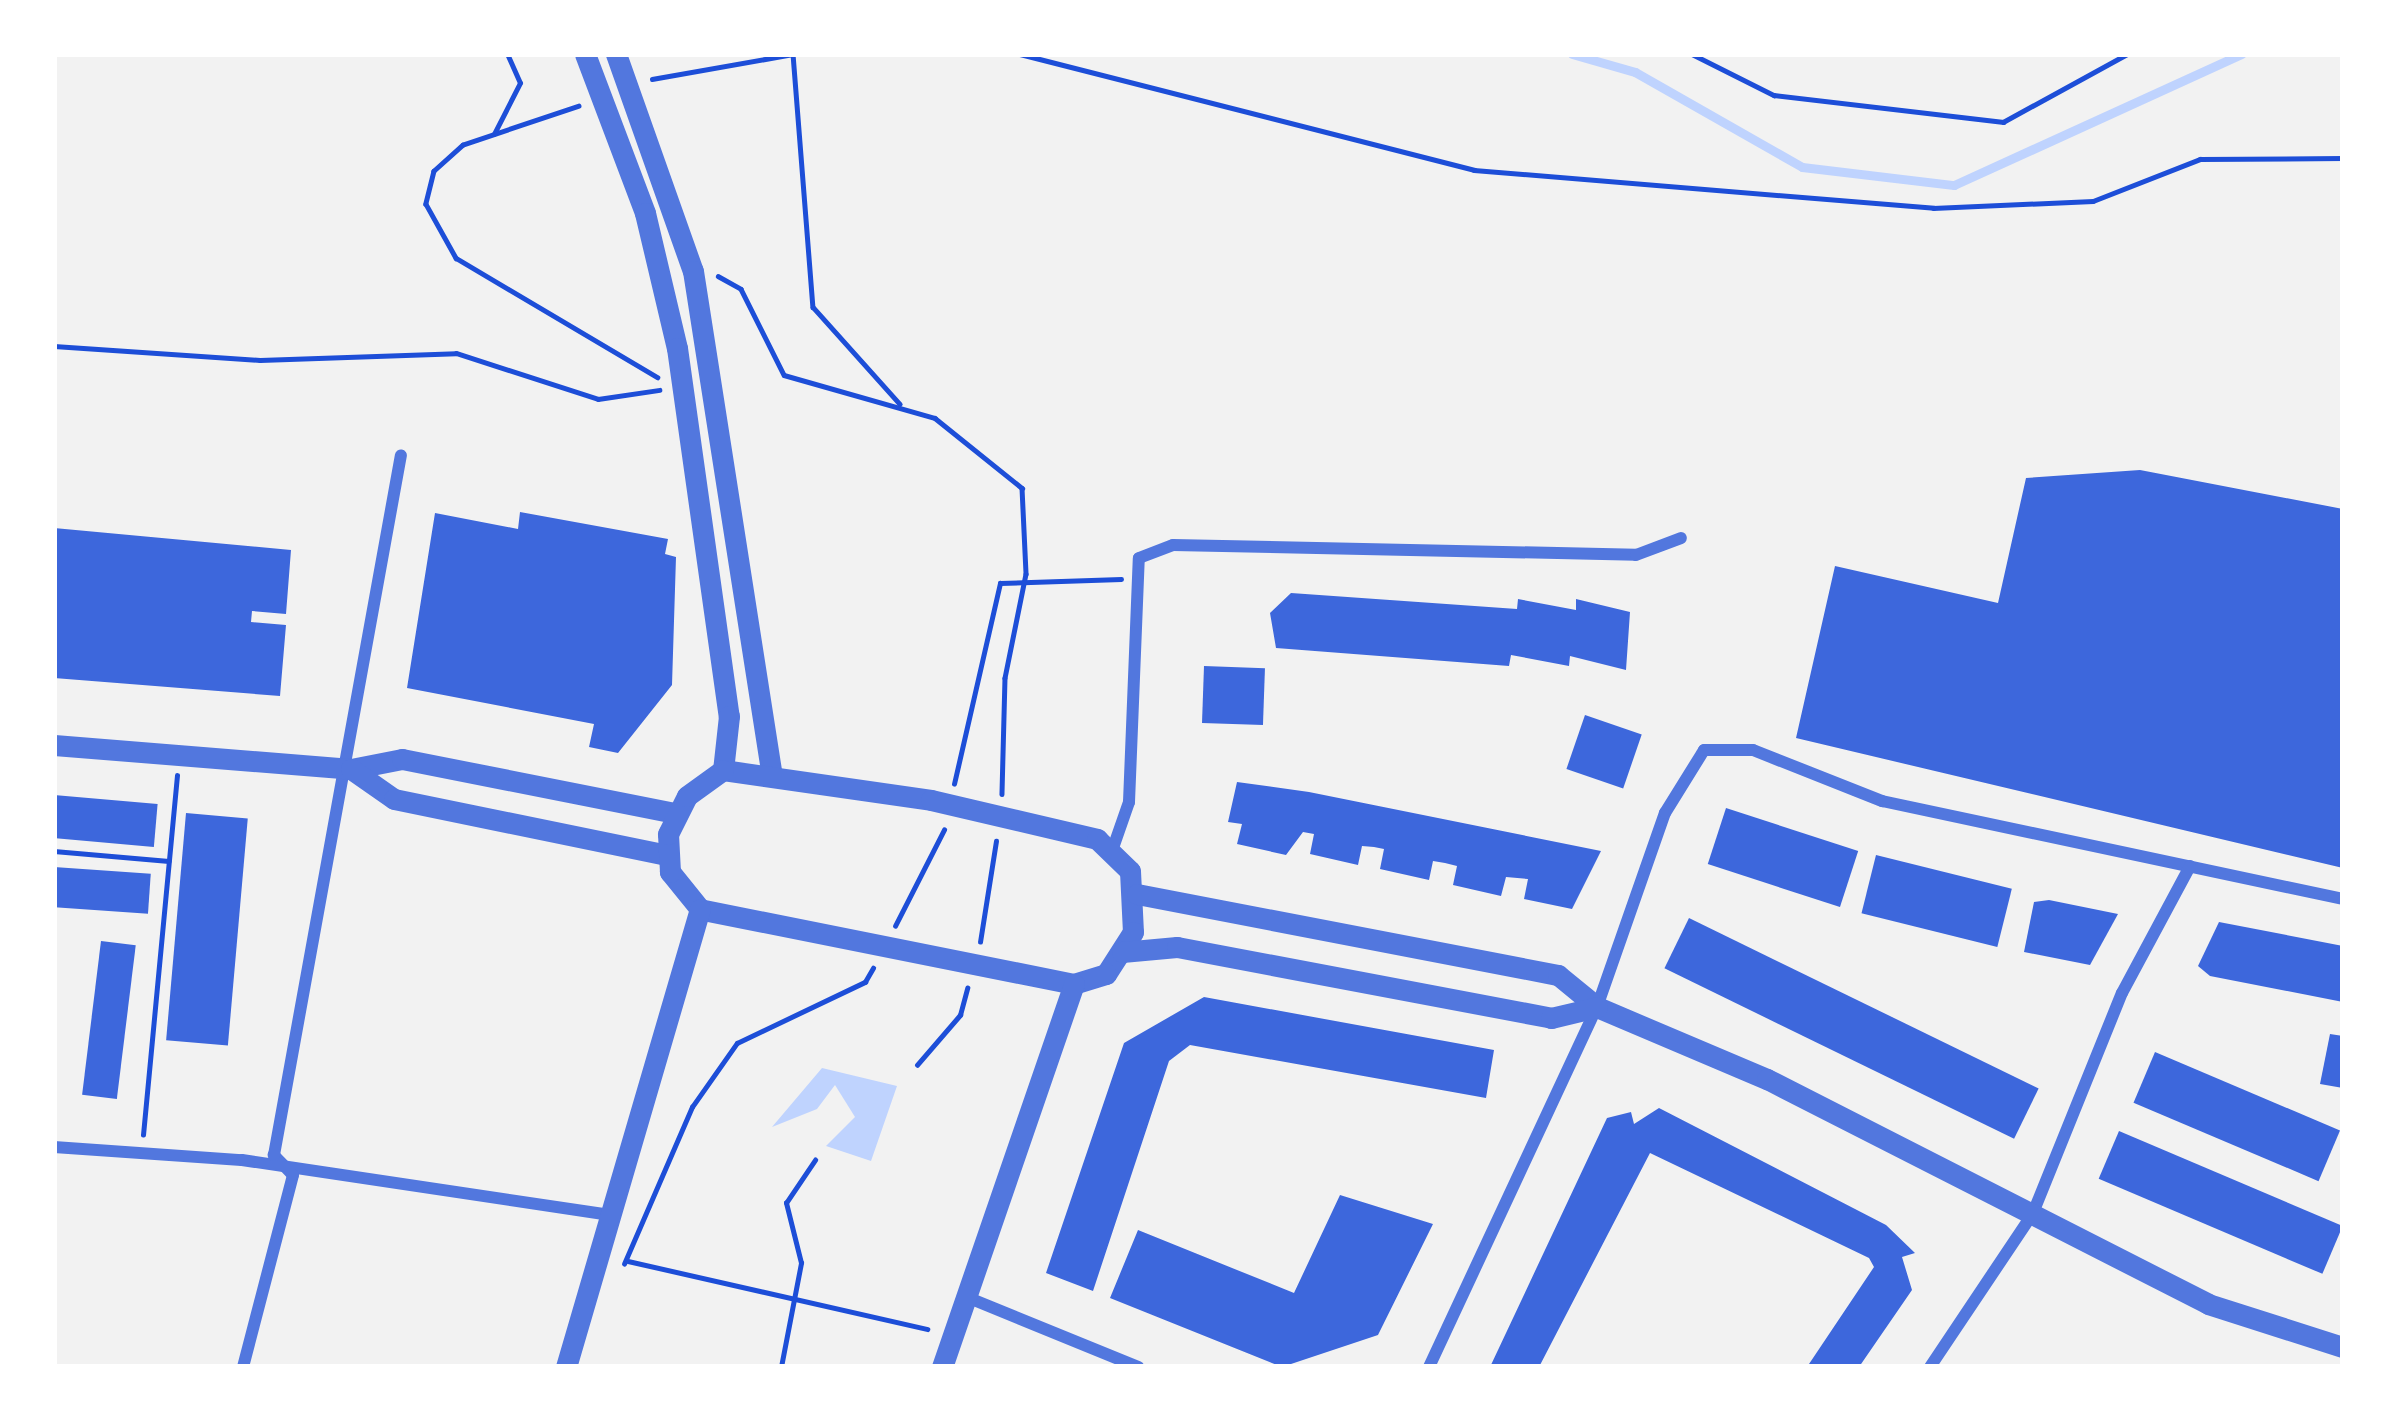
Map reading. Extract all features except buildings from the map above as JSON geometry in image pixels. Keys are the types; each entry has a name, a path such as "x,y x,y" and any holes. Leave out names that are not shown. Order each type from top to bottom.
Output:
{"street":[{"path":"585,54 664,285 729,716 723,770 675,813 666,855 700,909 1074,984 1106,974 1122,952 1137,894 1113,848 1042,823 931,800 771,770 723,770"},
{"path":"616,54 702,271 771,770"},
{"path":"293,1174 274,1155 351,769 401,455"},
{"path":"1113,848 1129,802 1139,557 1173,545 1636,555 1682,538"},
{"path":"1429,1367 1597,1006 1665,812 1704,750 1723,745 1882,802 2343,898"},
{"path":"54,746 351,769 402,759 675,813"},
{"path":"351,769 394,799 666,855"},
{"path":"1930,1367 2033,1213 2122,993 2190,866"},
{"path":"1137,894 1558,975 1597,1006 2033,1213 2208,1304 2343,1347"},
{"path":"566,1367 700,909"},
{"path":"1122,952 1177,947 1551,1018 1597,1006"},
{"path":"942,1367 1074,984"},
{"path":"54,1147 141,1153 612,1215"},
{"path":"243,1367 293,1174"},
{"path":"969,1298 1138,1367"}],"path":[{"path":"494,134 520,83 507,54"},
{"path":"639,85 793,54 813,307 900,404"},
{"path":"1020,54 1474,170 1933,208 2092,201 2200,160 2343,158"},
{"path":"1692,54 1774,95 2003,122 2127,54"},
{"path":"594,101 494,134 446,157 428,186 455,258 566,331 683,387"},
{"path":"702,271 741,289 784,375 900,404 1000,461 1022,488 1026,574"},
{"path":"54,346 260,360 456,353 598,399 683,387"},
{"path":"141,1153 179,755"},
{"path":"54,851 169,861"},
{"path":"781,1367 801,1263 786,1203 815,1160"},
{"path":"600,1255 956,1335"}],"water":[{"path":"822,1068 897,1086 871,1161 826,1146 855,1117 835,1085 817,1109 772,1127"}],"waterway":[{"path":"1572,54 1635,72 1802,167 1954,185 2242,54"}]}
